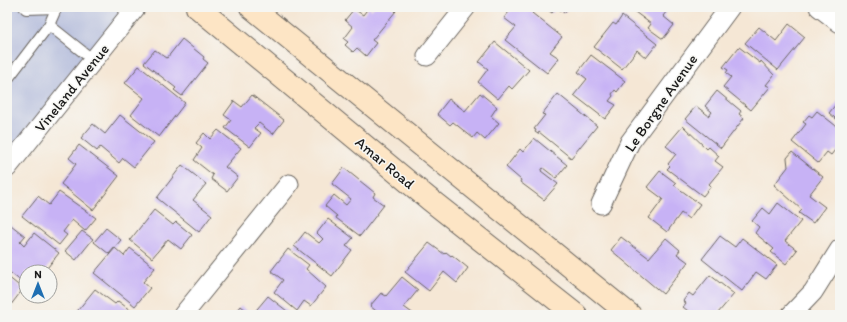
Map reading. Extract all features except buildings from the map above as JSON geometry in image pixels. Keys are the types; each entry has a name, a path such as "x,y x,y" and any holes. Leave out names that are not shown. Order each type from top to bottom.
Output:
{"main road":[{"name":"Amar Road","path":"197,7 429,199 576,315"},
{"path":"251,7 630,315"}],"street":[{"name":"Vineland Avenue","path":"7,168 136,7"},
{"path":"427,56 466,7"},
{"name":"Le Borgne Avenue","path":"601,204 630,142 730,7"},
{"path":"820,7 840,23"},
{"path":"183,315 289,184"},
{"path":"790,315 813,292 840,249"}],"lane":[{"path":"7,80 49,25 57,7 26,9 24,7"},
{"path":"49,25 93,60"}],"shaded area":[{"path":"7,7 134,7 7,165"}]}
